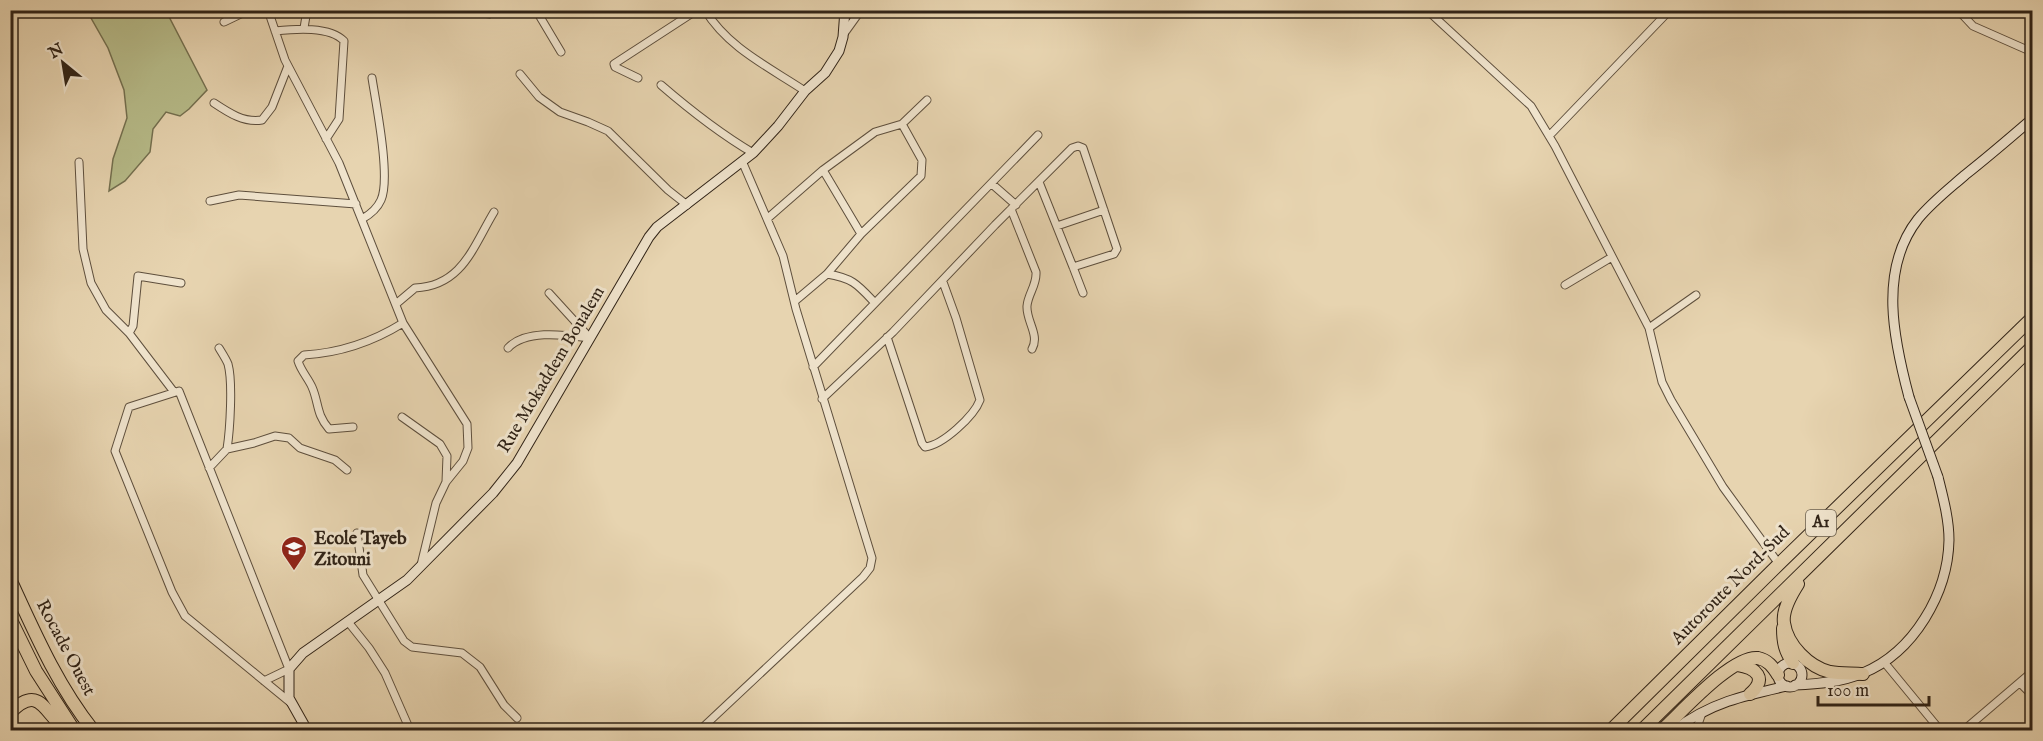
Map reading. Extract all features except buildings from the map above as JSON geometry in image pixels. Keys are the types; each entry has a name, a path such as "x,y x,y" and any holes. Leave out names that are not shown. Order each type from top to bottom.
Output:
{"highway":[{"name":"Autoroute Nord-Sud","path":"1611,730 2032,318"},
{"name":"A1","path":"1642,730 2032,347"},
{"path":"1796,666 1785,652 1784,622 1788,603 1810,566"},
{"name":"Rocade Ouest","path":"10,579 37,639 65,691 93,730"},
{"path":"10,618 36,671 74,730"},
{"path":"1784,622 1797,651 1816,666 1829,671 1863,674"},
{"path":"1662,730 1711,683 1737,664 1756,658 1768,662 1778,675"},
{"path":"1737,664 1751,667 1757,673 1759,681 1757,688 1750,694"},
{"path":"10,713 28,702 37,700 42,703 57,723 67,730"}],"main road":[{"name":"Rue Mokaddem Boualem","path":"289,669 303,653 407,580 486,500 517,463 649,237 657,227 753,153 825,72 839,51 845,10"},
{"path":"1675,730 1721,702 1768,690 1819,684 1863,674 1884,662 1901,648 1923,622 1936,601 1947,560 1948,526 1938,477 1909,397 1897,350 1893,294 1898,262 1909,234 1933,202 2032,119"},
{"path":"1768,690 1775,685 1783,666 1796,666 1819,684"},
{"path":"1791,686 1802,676 1796,666"},
{"path":"289,669 289,698 307,730"},
{"path":"1778,675 1781,682 1791,686"}],"street":[{"path":"224,22 249,10"},
{"path":"268,10 288,66 339,163 403,323 467,424 468,448 463,461 446,482 436,503 420,567"},
{"path":"304,28 307,10"},
{"path":"536,10 561,52"},
{"path":"638,78 615,67 614,64 644,42 697,10"},
{"path":"705,10 714,25 731,42 806,91"},
{"path":"843,35 861,10"},
{"path":"1427,10 1531,106 1650,328 1662,382 1671,400 1723,487 1779,564"},
{"path":"1549,136 1670,10"},
{"path":"1958,10 1973,26 2032,52"},
{"path":"275,31 304,28 338,36 344,41 339,119 326,139"},
{"path":"214,103 230,115 253,121 262,120 272,107 288,66"},
{"path":"520,74 539,97 560,112 608,131 687,205"},
{"path":"362,219 373,212 384,192 384,154 372,78"},
{"path":"661,85 696,115 753,153"},
{"path":"768,218 823,170 875,132 902,124 927,100"},
{"path":"795,301 828,274 861,234 921,176 922,160 902,124"},
{"path":"813,367 1038,135"},
{"path":"822,399 887,338 1072,148 1078,146 1083,148 1113,235 1116,252 1073,267"},
{"path":"700,730 863,577 870,568 872,558 822,399 783,256 742,160"},
{"path":"79,162 83,249 91,283 106,310 129,333 174,392"},
{"path":"823,170 861,234"},
{"path":"1039,182 1083,293"},
{"path":"992,184 1014,207 1036,272 1027,306 1029,321 1035,337 1032,349"},
{"path":"210,201 239,195 356,204"},
{"path":"1056,226 1104,210"},
{"path":"396,304 415,288 442,283 454,275 464,264 494,212"},
{"path":"1565,285 1612,257"},
{"path":"828,274 849,278 875,303"},
{"path":"129,333 133,326 138,276 181,284"},
{"path":"887,338 922,443 925,447 930,447 947,438 975,409 980,399 956,318 942,282"},
{"path":"549,293 590,338"},
{"path":"1650,328 1696,295"},
{"path":"353,427 328,429 317,411 316,396 300,369 298,361 304,355 323,354 385,334 403,323"},
{"path":"508,348 516,340 531,337 590,338"},
{"path":"219,348 228,364 230,379 230,427 227,449"},
{"path":"264,681 289,669 179,391 129,407 115,451 172,592 185,616 293,705"},
{"path":"402,417 440,444 447,456 446,482"},
{"path":"209,468 227,449 276,436 289,438 300,448 335,460 347,470"},
{"path":"357,532 363,575 404,641 412,647 462,653 480,667 504,705 517,718"},
{"path":"349,622 385,674 410,730"},
{"path":"1884,662 1940,730"},
{"path":"1964,730 2032,672"},
{"path":"2020,683 2032,695"},
{"path":"1696,730 1702,712"}],"green space":[{"path":"87,11 166,11 207,90 180,116 166,112 153,129 150,152 125,181 109,191 113,159 127,118 124,90 108,48"},
{"path":"446,11 497,11 490,18"}],"place":[{"name":"Ecole Tayeb Zitouni","path":"294,572"}]}
